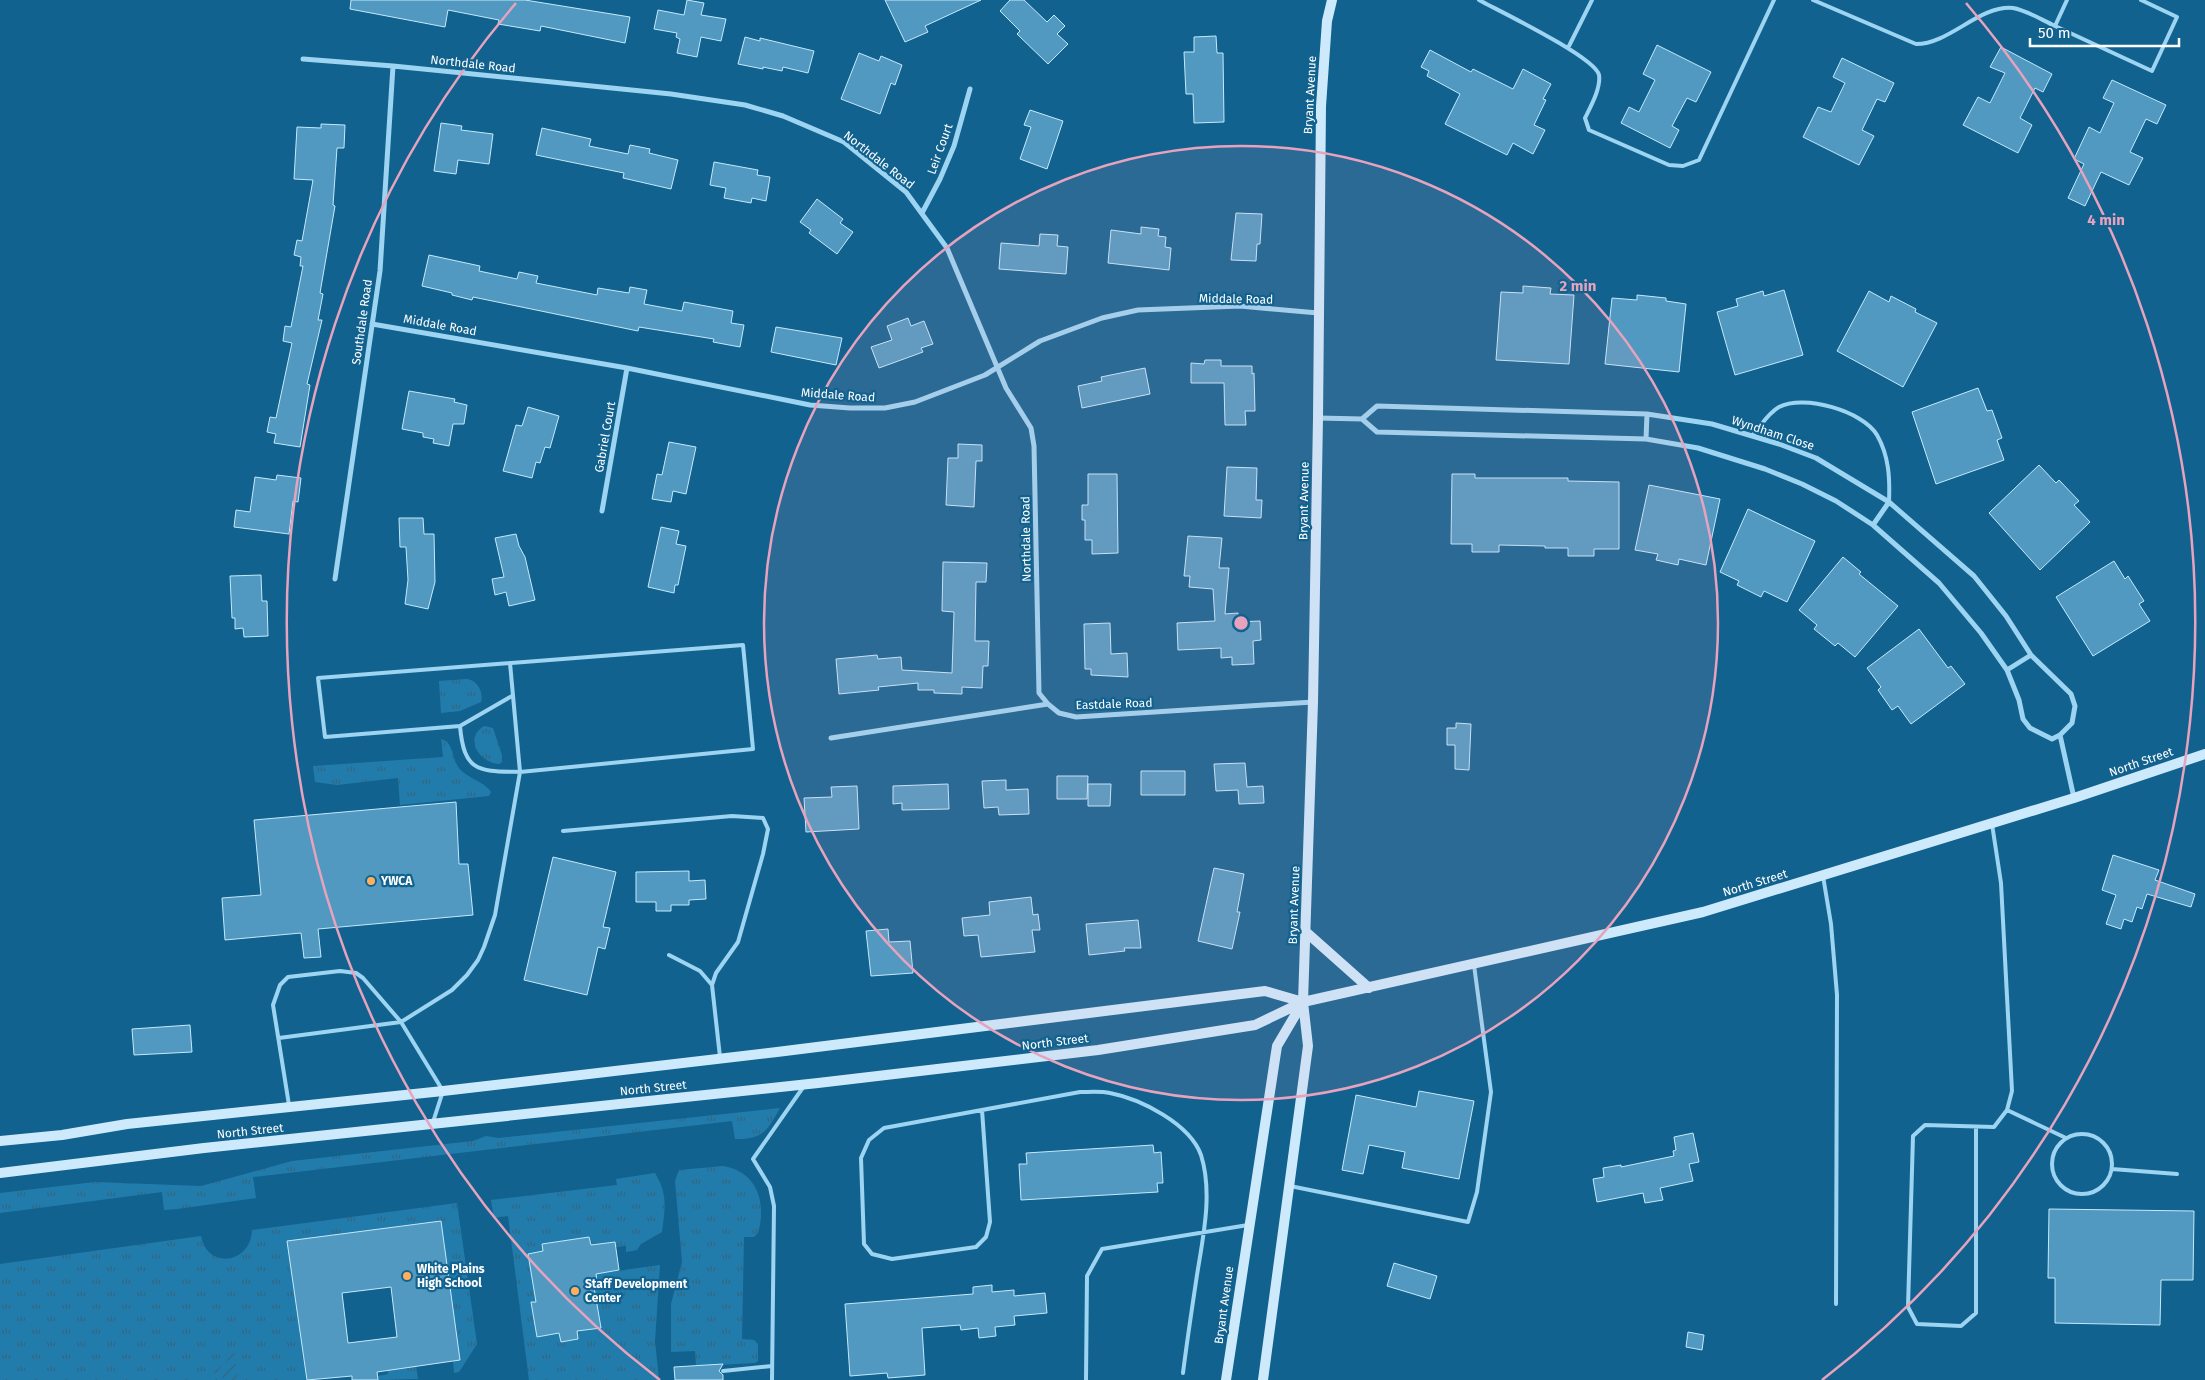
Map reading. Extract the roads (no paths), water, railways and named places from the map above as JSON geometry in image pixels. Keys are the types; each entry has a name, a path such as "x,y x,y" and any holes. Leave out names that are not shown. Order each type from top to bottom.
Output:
{"main road":[{"name":"Bryant Avenue","path":"1263,1380 1308,1046 1303,1002 1313,702 1321,106 1327,21 1332,0"},
{"name":"North Street","path":"0,1173 204,1148 806,1084 1098,1050 1255,1025 1303,1002 1703,912 1992,824 2205,754"},
{"path":"1306,932 1369,988"},
{"name":"North Street","path":"0,1141 289,1106 443,1091 1264,991 1303,1002"},
{"name":"Bryant Avenue","path":"1226,1380 1248,1225 1277,1046 1303,1002"}],"street":[{"name":"Northdale Road","path":"304,59 394,66 671,94 754,108 783,116 844,142 906,192 947,248 1006,388 1031,428 1034,446 1039,693 1048,704"},
{"name":"Southdale Road","path":"336,579 380,271 394,66"},
{"name":"Leir Court","path":"922,213 940,179 954,146 970,88"},
{"name":"Middale Road","path":"372,324 627,368 810,405 885,408 915,402 985,375 1040,342 1102,318 1138,310 1240,306 1318,313"},
{"name":"Gabriel Court","path":"602,511 627,368"},
{"name":"Wyndham Close","path":"1362,419 1377,406 1648,414 1712,424 1816,458 1889,502 1974,576 2006,616 2031,655 2071,694 2075,706 2072,724 2060,735"},
{"path":"1646,439 1648,414"},
{"path":"1318,418 1362,419 1377,432 1646,439 1698,448 1765,469 1802,484 1836,501 1873,525 1939,583 1981,633 2006,670 2019,700 2023,719 2030,728 2052,739 2060,735 2074,798"},
{"path":"1873,525 1889,502"},
{"path":"2006,670 2031,655"},
{"name":"Eastdale Road","path":"1048,704 1059,713 1076,717 1313,702"},
{"path":"831,738 1048,704"}],"lane":[{"path":"1479,0 1568,48 1596,68 1599,76 1596,93 1585,118 1589,130 1669,165 1683,166 1699,160 1774,0"},
{"path":"1568,48 1592,0"},
{"path":"1813,0 1916,44 1934,41 1987,14 2014,8 2152,72 2177,17 2141,0"},
{"path":"2055,26 2068,0"},
{"path":"1752,436 1778,407 1813,402 1829,405 1848,412 1876,433 1890,471 1889,502"},
{"path":"460,726 462,747 466,757 475,766 488,771 520,772 753,749 743,645 318,678 325,738 460,726 512,696"},
{"path":"279,1038 401,1022 452,990 467,975 478,960 495,916 520,772 510,663"},
{"path":"563,831 732,816 763,818 768,829 763,854 738,942 716,973 712,985 720,1057"},
{"path":"1976,1127 1976,1314 1961,1326 1917,1324 1908,1307 1913,1136 1925,1125 1994,1127 2007,1110 2012,1091 2001,883 1992,824"},
{"path":"1823,876 1831,924 1837,995 1836,1304"},
{"path":"669,955 700,971 712,985"},
{"path":"1290,1186 1468,1222 1477,1192 1491,1092 1474,965"},
{"path":"289,1106 273,1004 275,993 288,977 340,971 356,973 363,978 401,1022 443,1091 432,1124"},
{"path":"772,1380 774,1206 770,1187 754,1159 806,1084"},
{"path":"982,1110 990,1222 986,1237 976,1247 892,1259 872,1254 864,1244 861,1158 869,1140 884,1128 982,1110 1080,1092 1110,1092 1138,1102 1187,1131 1200,1154 1207,1194 1204,1232 1182,1373"},
{"path":"2007,1110 2066,1138"},
{"path":"2080,1133 2090,1134 2099,1138 2107,1145 2112,1154 2112,1169 2107,1183 2090,1194 2070,1192 2062,1186 2052,1169 2052,1159 2055,1149 2066,1138 2080,1133"},
{"path":"2112,1169 2177,1174"},
{"path":"1086,1380 1087,1276 1102,1249 1248,1225"},
{"path":"723,1371 772,1366"}],"place":[{"name":"YWCA","path":"371,881"},
{"name":"White Plains High School","path":"407,1276"},
{"name":"Staff Development Center","path":"575,1291"}]}
